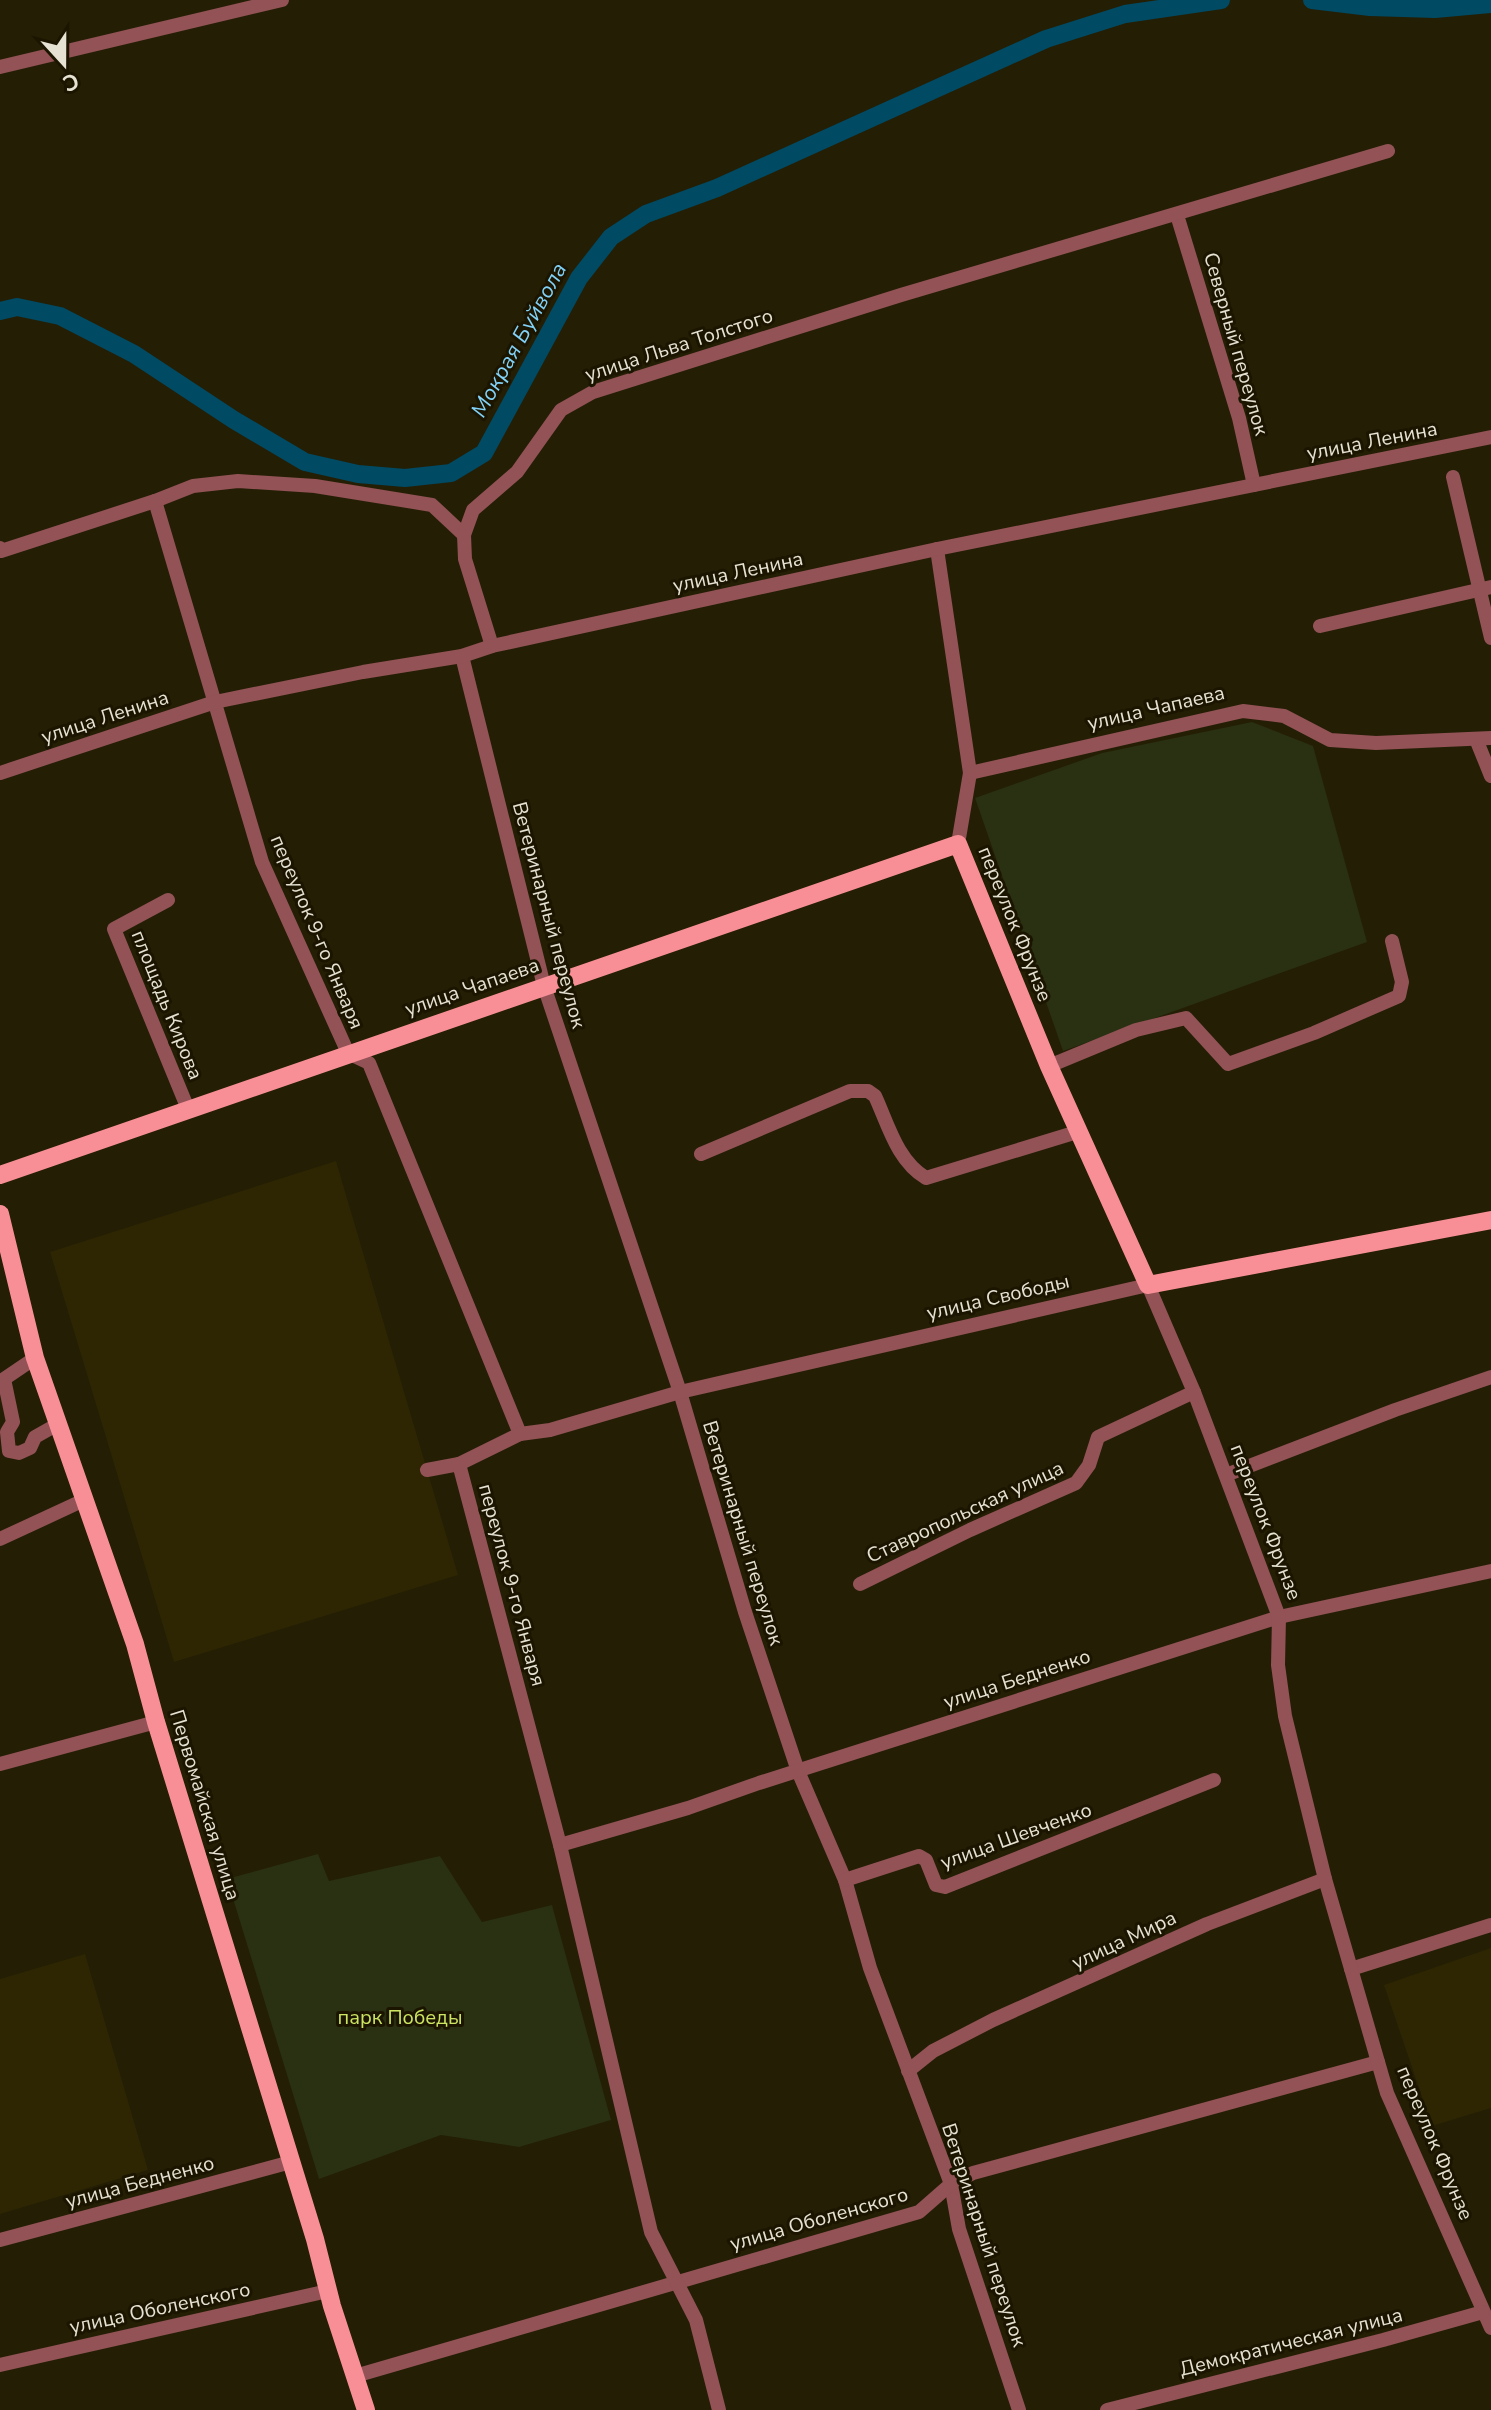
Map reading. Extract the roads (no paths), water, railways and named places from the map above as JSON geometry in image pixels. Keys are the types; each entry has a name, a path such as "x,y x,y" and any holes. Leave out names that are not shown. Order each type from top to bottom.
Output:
{"main road":[{"name":"улица Чапаева","path":"0,1175 958,844"},
{"name":"переулок Фрунзе","path":"958,844 1077,1132 1148,1285"},
{"name":"улица Свободы","path":"1148,1285 1491,1220"},
{"name":"Первомайская улица","path":"2,1226 35,1358 135,1644 156,1722 366,2410"}],"street":[{"path":"0,67 282,0"},
{"name":"улица Льва Толстого","path":"464,535 473,510 517,472 561,410 593,392 901,295 1388,151"},
{"name":"Северный переулок","path":"1177,215 1239,418 1254,485"},
{"name":"улица Ленина","path":"0,773 215,702 462,656 492,646 937,549 1491,437"},
{"path":"1453,477 1486,588 1491,638"},
{"path":"0,550 206,484 238,481 315,486 432,505 464,535 465,559 492,646"},
{"name":"переулок 9-го Января","path":"155,501 262,862 348,1053 369,1063 520,1434 459,1464 560,1845 651,2232 696,2320 719,2410"},
{"path":"937,549 970,773 958,844"},
{"path":"1320,626 1486,588"},
{"name":"Ветеринарный переулок","path":"462,656 544,986 680,1392 745,1612 798,1771 845,1880 870,1968 951,2184 959,2229 1019,2410"},
{"name":"улица Чапаева","path":"970,773 1243,711 1284,716 1330,740 1376,743 1484,738"},
{"path":"1484,738 1491,776"},
{"name":"площадь Кирова","path":"168,900 114,929 188,1109"},
{"path":"1049,1066 1136,1030 1186,1018 1228,1064 1314,1033 1399,996 1402,982 1392,941"},
{"path":"701,1154 850,1091 868,1091 875,1096 905,1160 926,1178 1077,1132"},
{"name":"улица Свободы","path":"520,1434 550,1430 680,1392 1148,1285"},
{"name":"переулок Фрунзе","path":"1148,1285 1194,1392 1279,1617 1278,1665 1285,1716 1325,1879 1387,2093 1491,2328"},
{"path":"35,1358 4,1379 13,1422 7,1432 9,1451 19,1453 30,1448 35,1437 58,1424"},
{"path":"1226,1475 1491,1377"},
{"name":"Ставропольская улица","path":"860,1584 1076,1483 1089,1465 1098,1437 1194,1392"},
{"path":"427,1470 459,1464"},
{"path":"0,1539 84,1500"},
{"name":"улица Бедненко","path":"560,1845 688,1808 1279,1617 1491,1571"},
{"path":"0,1764 156,1722"},
{"name":"улица Шевченко","path":"845,1880 919,1856 926,1860 936,1885 945,1887 1214,1780"},
{"name":"улица Мира","path":"908,2071 922,2059 993,2020 1207,1924 1325,1879"},
{"path":"1351,1969 1491,1925"},
{"name":"улица Оболенского","path":"355,2376 919,2212 951,2184 973,2173 1378,2062"},
{"name":"улица Бедненко","path":"0,2240 291,2162"},
{"name":"улица Оболенского","path":"0,2365 328,2291"},
{"name":"Демократическая улица","path":"1107,2410 1483,2312"}],"waterway":[{"name":"Мокрая Буйвола","path":"0,311 17,307 60,316 134,354 234,420 305,462 358,474 405,478 451,473 484,453 579,278 611,237 646,214 717,188 1046,39 1125,14 1221,0"},
{"name":"Мокрая Буйвола","path":"1312,0 1370,7 1435,9 1491,4"}],"park label":[{"name":"парк Победы","path":"400,2017"}]}
